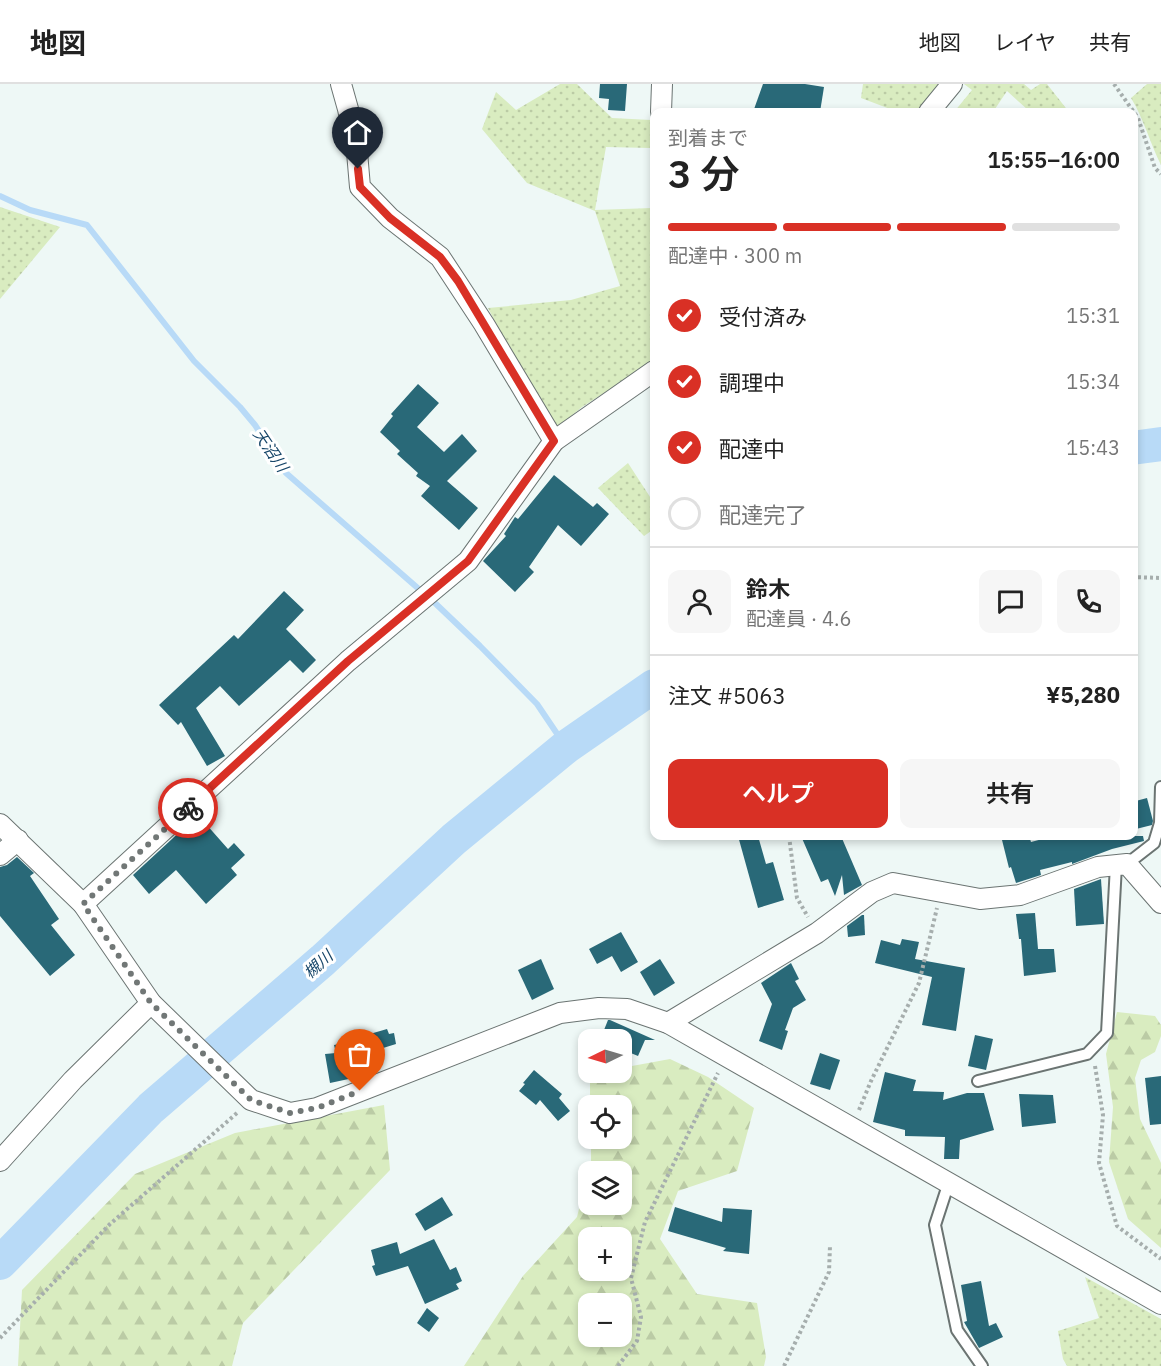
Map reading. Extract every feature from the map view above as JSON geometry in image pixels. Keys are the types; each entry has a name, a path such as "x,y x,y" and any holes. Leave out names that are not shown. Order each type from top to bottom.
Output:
{"street":[{"path":"340,84 357,152 360,187 390,218 440,257 458,281 554,441"},
{"path":"661,108 662,84"},
{"path":"932,108 952,84"},
{"path":"83,904 348,661 468,561 554,441 650,374"},
{"path":"0,824 83,904 156,1007 249,1098 290,1113 317,1108 560,1013 599,1008 627,1009 668,1023 1161,1304"},
{"path":"0,855 18,840"},
{"path":"668,1023 817,933 872,892 892,883 980,899 1020,895 1098,867 1122,865 1161,903"},
{"path":"0,1161 73,1080 156,1007"}],"lane":[{"path":"978,1081 1087,1054 1107,1033 1122,865 1154,843 1160,823 1161,787"},
{"path":"949,1182 936,1225 957,1330 982,1366"}],"path":[{"path":"1114,84 1131,108"},
{"path":"1138,117 1155,168 1161,174"},
{"path":"1138,577 1161,578"},
{"path":"790,840 797,898 817,933"},
{"path":"858,1132 860,1105 920,983 941,892"},
{"path":"1092,1048 1102,1115 1099,1164 1118,1226 1161,1259"},
{"path":"618,1366 638,1341 642,1317 631,1278 645,1222 726,1056"},
{"path":"0,1338 110,1224 249,1098"},
{"path":"784,1366 829,1272 830,1246"}],"green space":[{"path":"560,84 577,84 612,118 650,120 650,148 606,147 595,210 650,208 650,364 582,407 559,426 550,427 488,308 571,300 620,286 595,211 527,183 482,129 496,92 516,110"},
{"path":"863,84 939,84 920,108 887,108 861,98"},
{"path":"964,84 1024,84 1031,90 1040,84 1047,84 1066,108 1026,108 1007,91 996,108 957,108 972,90"},
{"path":"1147,84 1161,84 1161,165 1138,108 1131,98"},
{"path":"0,207 60,227 0,299"},
{"path":"628,463 650,497 650,532 644,536 598,488"},
{"path":"1117,1012 1155,1016 1161,1025 1161,1036 1155,1052 1141,1060 1135,1078 1140,1119 1161,1163 1161,1248 1128,1219 1109,1162 1113,1107 1106,1054"},
{"path":"670,1059 708,1077 754,1108 737,1171 678,1191 660,1239 697,1294 757,1303 766,1357 764,1366 464,1366 523,1276 577,1217 578,1213 578,1215 632,1215 632,1161 591,1161 591,1149 632,1149 632,1095 590,1095 590,1083 632,1083 632,1066"},
{"path":"384,1105 390,1170 243,1323 232,1366 18,1366 22,1290 135,1174 235,1133"},
{"path":"1085,1277 1161,1319 1161,1366 1067,1366 1063,1359 1058,1331 1099,1318"}],"building":[{"path":"600,84 627,84 625,111 608,110 609,99 599,98"},
{"path":"763,84 805,84 824,87 821,108 754,108"},
{"path":"418,384 439,403 417,427 444,452 462,434 477,451 447,481 478,508 459,530 421,496 430,486 416,476 418,473 397,454 400,451 380,432 393,416 391,414"},
{"path":"554,475 593,507 597,503 609,514 581,546 558,525 529,567 534,572 515,592 483,561 506,536 504,534 515,517 518,519"},
{"path":"284,591 304,610 286,629 316,660 303,673 290,660 239,706 220,686 196,708 225,756 207,766 181,722 178,725 159,705 234,635 238,639"},
{"path":"1147,798 1152,825 1138,828 1138,800"},
{"path":"198,815 228,849 234,843 245,855 231,868 237,875 206,904 176,870 149,894 133,875"},
{"path":"1138,836 1143,836 1144,841 1112,849 1072,864 1072,862 1040,870 1041,875 1016,883 1011,867 1009,868 1002,840 1030,840 1031,842 1039,840 1138,840"},
{"path":"739,840 759,840 766,864 773,862 784,900 758,908"},
{"path":"803,840 843,840 862,885 844,895 842,875 835,896 828,879 821,882"},
{"path":"17,857 34,873 30,876 59,919 51,925 75,955 50,976 0,916 0,867 7,865"},
{"path":"1101,879 1104,924 1076,926 1074,889"},
{"path":"1035,913 1038,949 1054,949 1056,972 1024,976 1016,914"},
{"path":"864,915 865,935 848,937 847,926"},
{"path":"621,932 638,962 621,972 612,956 597,964 589,949"},
{"path":"902,939 919,942 915,959 965,968 956,1031 922,1025 932,977 875,963 881,940 900,945"},
{"path":"541,959 554,989 532,1000 518,970"},
{"path":"660,959 675,983 654,996 640,972"},
{"path":"791,963 799,979 795,981 806,1000 793,1008 785,1030 788,1031 782,1050 759,1041 772,1004 761,983"},
{"path":"610,1020 630,1029 604,1029"},
{"path":"387,1029 389,1034 394,1033 396,1044 354,1057 358,1077 330,1083 325,1054 336,1053 334,1045 364,1039 363,1036"},
{"path":"632,1030 655,1040 645,1040 638,1056 632,1054"},
{"path":"975,1035 993,1039 986,1070 968,1066"},
{"path":"820,1053 840,1060 830,1090 810,1084"},
{"path":"534,1070 562,1094 559,1098 570,1111 558,1121 540,1100 536,1105 519,1091"},
{"path":"885,1072 916,1080 913,1091 944,1092 943,1100 967,1093 984,1093 994,1130 960,1140 959,1159 944,1159 945,1137 905,1136 905,1130 873,1122"},
{"path":"1161,1076 1161,1124 1150,1125 1145,1078"},
{"path":"1019,1094 1053,1095 1056,1123 1022,1127"},
{"path":"442,1197 453,1215 425,1231 415,1214"},
{"path":"675,1207 722,1222 723,1208 752,1210 749,1254 723,1251 726,1248 668,1231"},
{"path":"434,1239 450,1270 456,1267 462,1281 456,1284 459,1289 425,1304 408,1266 376,1276 372,1266 375,1265 371,1250 397,1242 400,1254"},
{"path":"981,1281 989,1326 996,1323 1003,1337 979,1348 964,1322 967,1321 961,1285"},
{"path":"427,1308 439,1318 429,1332 417,1323"}],"waterway":[{"name":"天沼川","path":"0,196 30,210 87,225 194,361 255,425 286,473 436,604 480,646 537,704 566,747"},
{"name":"槻川","path":"1138,447 1161,444"},
{"name":"槻川","path":"0,1263 151,1108 323,960 454,839 566,747 650,689"}],"way so far":[{"path":"188,808 83,904 151,1003 251,1100 290,1113 317,1108 360,1091"}],"route":[{"path":"188,808 348,661 468,561 554,441 458,281 440,257 390,218 360,187 358,169"}]}
